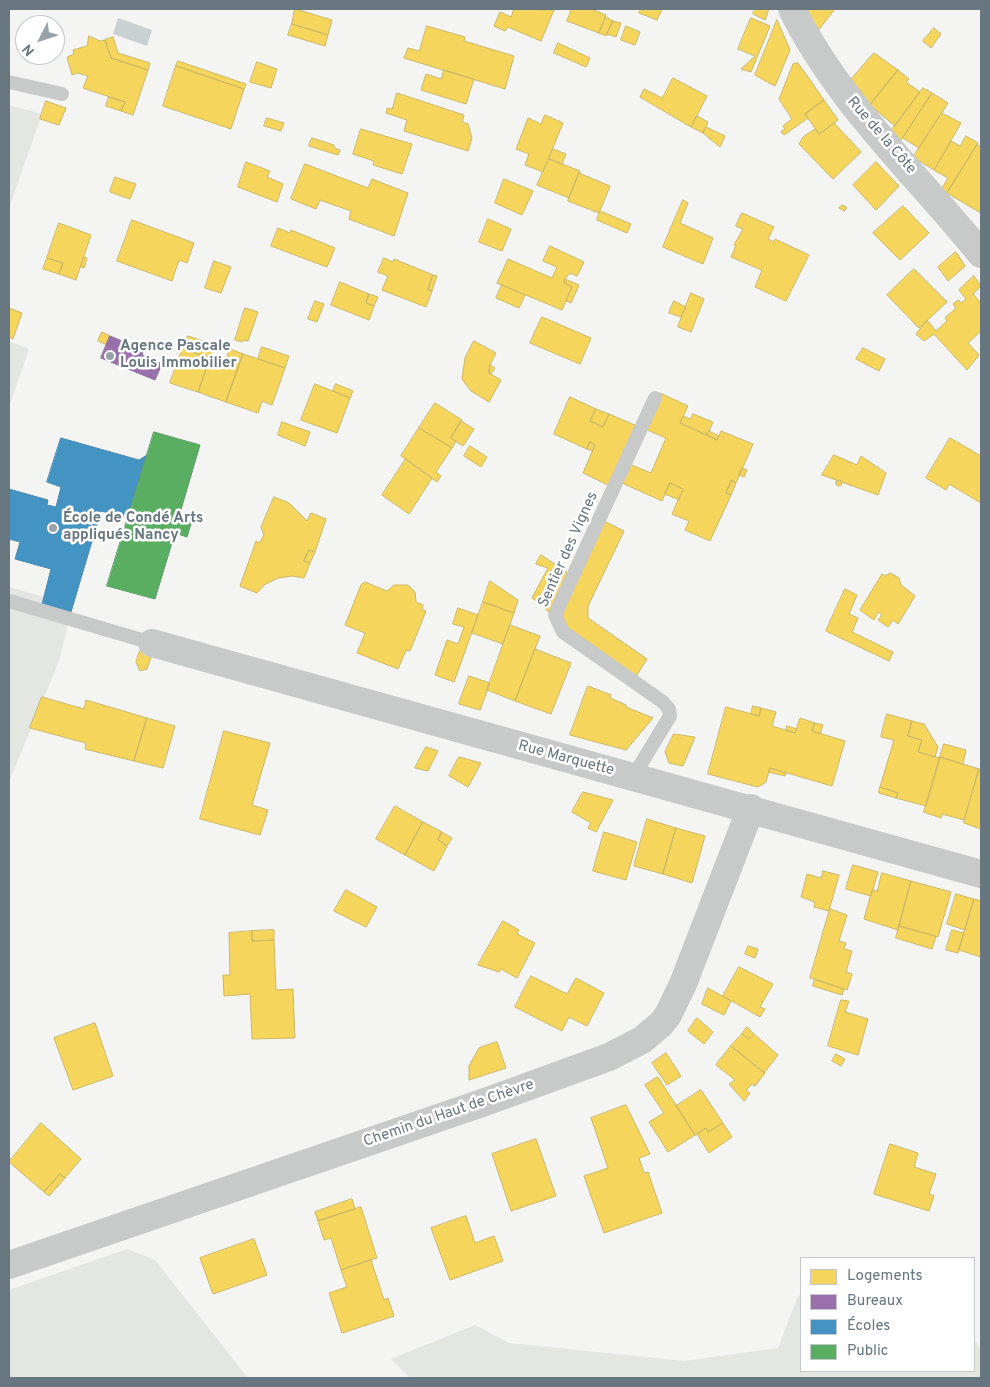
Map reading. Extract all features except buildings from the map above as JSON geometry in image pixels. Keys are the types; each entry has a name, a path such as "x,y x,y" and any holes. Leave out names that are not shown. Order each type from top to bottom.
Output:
{"street":[{"name":"Rue de la Côte","path":"792,9 808,41 848,98 981,254"},
{"name":"Rue Marquette","path":"152,643 751,808 981,874"},
{"name":"Chemin du Haut de Chèvre","path":"9,1265 485,1102 609,1057 642,1040 665,1019 683,984 751,808"}],"lane":[{"path":"9,82 62,94"},
{"name":"Sentier des Vignes","path":"633,777 670,716 669,709 663,702 563,632 556,622 554,615 655,398"},
{"path":"9,601 152,643"}],"shaded area":[{"path":"118,18 152,30 147,46 113,34"},
{"path":"9,105 42,114 9,208"},
{"path":"9,341 29,349 9,407"},
{"path":"9,587 44,597 42,604 71,612 59,661 9,782"},
{"path":"127,1249 155,1260 248,1378 9,1378 9,1290"},
{"path":"800,1295 800,1372 975,1372 975,1341 981,1350 981,1378 410,1378 391,1359 475,1325 509,1343 684,1361 778,1348 798,1296"}],"place":[{"name":"Agence Pascale Louis Immobilier","path":"110,356"},
{"name":"École de Condé Arts appliqués Nancy","path":"53,528"}]}
